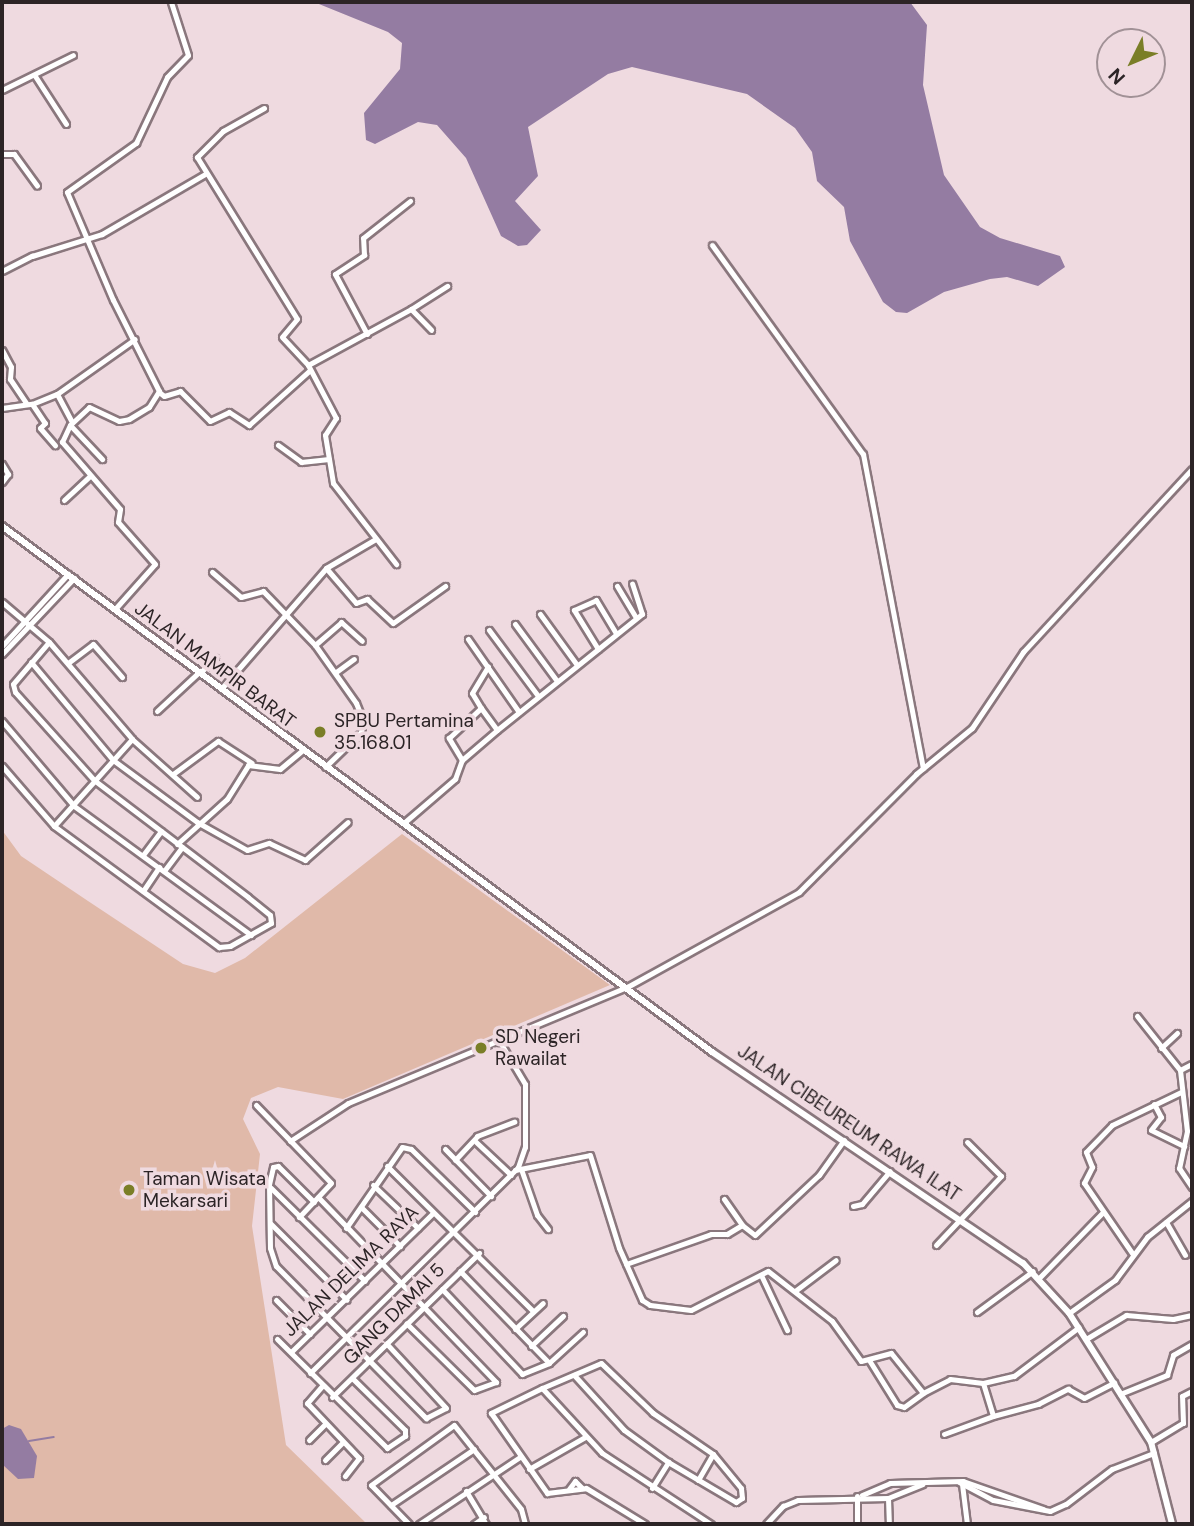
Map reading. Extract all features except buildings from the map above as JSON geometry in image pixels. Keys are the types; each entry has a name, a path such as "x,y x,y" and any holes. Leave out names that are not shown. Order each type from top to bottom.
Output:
{"street":[{"path":"171,2 188,55 167,77 136,143 67,192 159,392 164,396 180,391 210,421 229,411 249,425 309,367 447,286"},
{"path":"2,90 73,55"},
{"path":"35,76 66,124"},
{"path":"264,108 223,131 198,153 205,174 297,319 282,337 309,367 336,418 325,435 333,483 373,540 396,564"},
{"path":"2,154 14,154 37,186"},
{"path":"2,271 32,256 87,240 131,220 205,174"},
{"path":"367,334 334,274 364,255 361,240 410,201"},
{"path":"712,245 863,454 923,768"},
{"path":"411,309 430,330"},
{"path":"2,408 29,404 57,394 135,339"},
{"path":"2,350 11,367 10,379 45,423 40,428 55,445"},
{"path":"115,609 155,564 118,522 120,509 62,446 71,424 96,407 109,417 129,419 149,407 159,392"},
{"path":"57,394 71,424 102,459"},
{"path":"278,444 301,462 329,459"},
{"path":"2,464 8,474 2,482"},
{"path":"290,1141 348,1103 500,1042 630,985 816,879 923,768 972,728 1023,652 1192,469"},
{"path":"64,500 89,477"},
{"name":"JALAN MAMPIR BARAT","path":"2,526 325,767 409,824"},
{"path":"221,689 326,568 373,540"},
{"path":"326,568 356,603 367,599 393,623 445,586"},
{"path":"212,572 241,597 263,591 315,645 336,672 363,726 325,767"},
{"path":"2,646 71,576"},
{"path":"409,824 455,779 462,760 636,618 643,609 632,584"},
{"path":"617,586 636,618"},
{"path":"598,649 575,610 596,600 617,633"},
{"path":"2,602 49,642 132,739 197,797"},
{"path":"540,614 577,665"},
{"path":"2,654 24,621"},
{"path":"315,645 341,622 362,641"},
{"path":"514,624 557,681"},
{"path":"489,630 538,696"},
{"path":"468,639 520,712"},
{"path":"2,766 54,826 219,947 251,935 271,923 270,915 94,780 13,689 31,662 49,642"},
{"path":"68,663 93,644 122,677"},
{"path":"157,711 215,658"},
{"path":"336,672 354,659"},
{"path":"31,662 113,760 197,822 247,850 269,844 305,860 348,822"},
{"path":"488,666 472,694 497,730"},
{"path":"462,760 449,738 481,708"},
{"path":"2,721 74,806 251,935"},
{"path":"54,826 132,739"},
{"path":"173,774 221,740 251,763 280,769 303,750"},
{"path":"142,891 197,822 227,799 251,763"},
{"name":"JALAN CIBEUREUM RAWA ILAT","path":"409,824 630,985 712,1052 963,1218 1033,1271 1069,1313 1151,1442 1172,1524"},
{"path":"143,855 161,831"},
{"path":"1137,1016 1180,1070 1187,1131 1179,1168 1192,1187"},
{"path":"1161,1048 1177,1033"},
{"path":"310,1373 516,1172 525,1147 525,1084 500,1042"},
{"path":"1180,1070 1192,1064"},
{"path":"1132,1253 1102,1213 1084,1183 1091,1167 1086,1152 1112,1125 1181,1092"},
{"path":"257,1104 331,1183 299,1217"},
{"path":"1154,1104 1160,1120 1151,1130 1184,1146"},
{"path":"456,1160 476,1142 477,1136 514,1122"},
{"path":"724,1199 742,1225 755,1236 819,1175 845,1138"},
{"path":"476,1142 516,1172 537,1214 548,1229"},
{"path":"936,1245 1001,1177 967,1142"},
{"path":"346,1228 362,1208 373,1185 397,1149 411,1149 475,1212"},
{"path":"445,1149 491,1196"},
{"path":"516,1172 590,1155 626,1264 642,1300 665,1309 691,1310 768,1271 832,1321 859,1359 869,1360 891,1353 923,1393"},
{"path":"386,1343 446,1408 426,1418 345,1339 276,1266 271,1224 270,1173 278,1166 346,1228 495,1380 495,1384 474,1391 406,1323"},
{"path":"387,1166 433,1213 456,1231 533,1311"},
{"path":"853,1206 862,1204 891,1170"},
{"path":"373,1185 418,1228"},
{"path":"271,1188 365,1281"},
{"path":"1069,1313 1115,1280 1132,1253 1192,1201"},
{"path":"362,1208 400,1246"},
{"name":"JALAN DELIMA RAYA","path":"291,1352 433,1213"},
{"path":"1040,1278 1102,1213"},
{"path":"1166,1222 1185,1255"},
{"path":"271,1224 347,1300"},
{"path":"626,1264 711,1234 727,1234 742,1225"},
{"name":"GANG DAMAI 5","path":"332,1397 478,1254"},
{"path":"795,1291 836,1260"},
{"path":"460,1271 549,1363"},
{"path":"977,1312 1033,1271"},
{"path":"761,1275 787,1330"},
{"path":"442,1289 522,1374 549,1363 583,1332"},
{"path":"276,1300 310,1334"},
{"path":"514,1329 543,1303"},
{"path":"1086,1339 1126,1315 1172,1320 1192,1315"},
{"path":"531,1346 563,1316"},
{"path":"869,1360 897,1405 904,1407 950,1379 983,1383 1026,1370 1079,1328"},
{"path":"277,1339 383,1449 404,1436 405,1430 352,1378"},
{"path":"1120,1394 1167,1375 1173,1355 1192,1344"},
{"path":"573,1375 624,1430 668,1462 736,1502 742,1498 736,1480 713,1454 653,1413 603,1364 573,1375 542,1388 491,1413 547,1493 582,1488 645,1524"},
{"path":"983,1383 993,1416"},
{"path":"944,1434 993,1416 1038,1404 1068,1389 1084,1398 1114,1383"},
{"path":"322,1386 307,1403 360,1460 345,1476"},
{"path":"542,1388 585,1437 652,1488 709,1524"},
{"path":"1151,1442 1183,1423 1182,1395 1192,1391"},
{"path":"309,1440 325,1424"},
{"path":"409,1524 372,1483 454,1425 521,1509 525,1524"},
{"path":"529,1469 585,1437"},
{"path":"325,1460 343,1442"},
{"path":"391,1506 474,1449"},
{"path":"860,1495 890,1483 961,1483 1043,1508 1056,1509 1112,1469 1154,1453"},
{"path":"698,1479 713,1454"},
{"path":"419,1524 520,1457"},
{"path":"652,1488 668,1462"},
{"path":"961,1483 967,1524"},
{"path":"766,1524 791,1502 860,1495 888,1498 922,1484"},
{"path":"467,1491 486,1524"},
{"path":"857,1524 860,1495"},
{"path":"888,1498 889,1524"},
{"path":"474,1524 484,1517"}],"shaded area":[{"path":"314,2 910,2 927,25 923,85 944,175 980,227 1000,238 1060,256 1065,267 1038,286 1007,277 990,279 944,292 907,313 896,312 883,302 850,241 844,207 817,181 812,152 795,128 747,94 632,67 608,74 528,127 538,176 515,201 541,230 527,245 518,246 501,236 466,158 437,125 418,122 375,144 366,140 364,113 400,69 402,43 388,32"},
{"name":"Taman Wisata Mekarsari","path":"2,830 21,856 88,901 183,964 215,973 245,958 402,834 610,985 343,1099 278,1087 251,1098 243,1119 260,1154 252,1226 286,1445 367,1524 2,1524"},
{"path":"9,1425 21,1429 37,1456 34,1478 18,1479 2,1464 2,1429"}],"waterway":[{"path":"29,1441 54,1437"}],"place":[{"name":"SPBU Pertamina 35.168.01","path":"320,732"},
{"name":"SD Negeri Rawailat","path":"481,1048"},
{"name":"Taman Wisata Mekarsari","path":"129,1190"}]}
